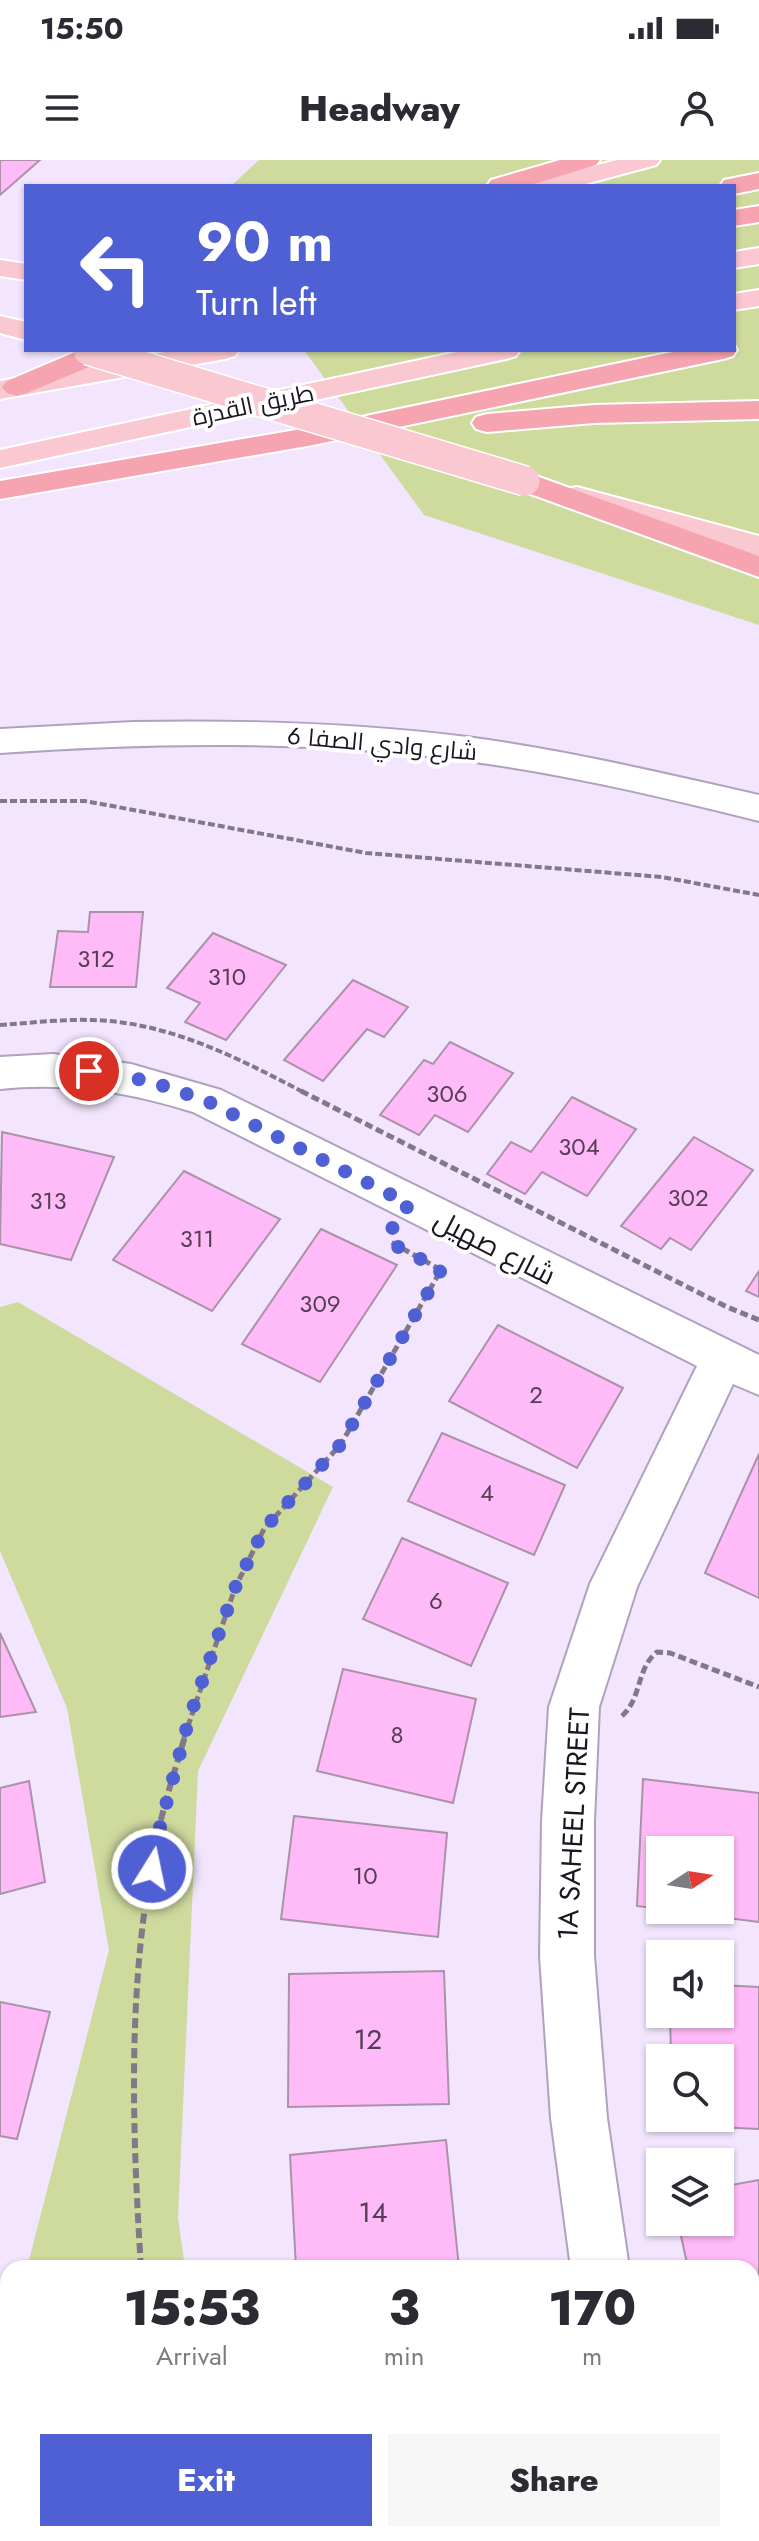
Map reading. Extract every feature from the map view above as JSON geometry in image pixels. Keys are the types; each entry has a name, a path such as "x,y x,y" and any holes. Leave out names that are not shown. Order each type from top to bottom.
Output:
{"highway":[{"path":"507,184 587,160"},
{"path":"736,185 759,181"},
{"path":"736,218 759,214"},
{"path":"9,389 100,352"},
{"path":"0,490 313,436 716,352"},
{"path":"313,436 594,414 759,410"},
{"path":"525,481 759,567"}],"main road":[{"path":"556,184 647,160"},
{"path":"736,260 759,256"},
{"path":"0,268 24,272"},
{"path":"736,302 759,298"},
{"path":"0,324 24,330"},
{"path":"95,352 525,481 759,546"},
{"path":"9,389 214,352"},
{"name":"طريق القدرة","path":"0,459 497,352"}],"street":[{"name":"شارع وادي الصفا 6","path":"0,741 182,732 399,742 531,759 647,781 759,808"},
{"name":"شارع صهيل","path":"0,1073 26,1070 89,1071 149,1081 207,1101 740,1368"},
{"name":"1A SAHEEL STREET","path":"599,2260 579,2118 567,1956 568,1821 574,1707 614,1584 740,1368"}],"path":[{"path":"0,801 64,798 109,802 249,833 367,853 664,876 759,895"},
{"path":"140,2260 132,2125 136,1992 156,1842 189,1719 235,1588 252,1553 264,1529 341,1444 441,1270 389,1242 391,1230 409,1204"},
{"path":"574,1707 620,1717 630,1711 645,1663 657,1652 670,1653 759,1687"}],"green space":[{"path":"259,160 759,160 759,625 424,515 305,352 736,352 736,184 233,184"},
{"path":"18,1302 333,1487 198,1771 178,2218 184,2260 29,2260 109,1950 67,1708 0,1551 0,1307"}],"building":[{"path":"0,160 40,160 0,195"},
{"path":"90,912 143,912 136,987 50,987 58,931 88,932"},
{"path":"213,933 286,965 226,1040 185,1022 200,1003 167,988"},
{"path":"353,980 408,1007 384,1037 367,1029 323,1081 284,1060"},
{"path":"450,1042 513,1073 468,1132 435,1115 419,1135 380,1115 424,1060 433,1064"},
{"path":"572,1097 636,1129 587,1196 542,1172 525,1194 487,1174 511,1142 531,1152"},
{"path":"2,1132 114,1157 71,1260 0,1244"},
{"path":"694,1137 753,1170 691,1250 670,1238 661,1249 621,1226"},
{"path":"184,1171 280,1219 212,1311 113,1260"},
{"path":"321,1229 397,1265 320,1382 242,1344"},
{"path":"759,1271 759,1297 746,1291"},
{"path":"498,1325 623,1388 577,1468 449,1401"},
{"path":"442,1433 565,1485 534,1555 408,1501"},
{"path":"759,1454 759,1598 705,1573"},
{"path":"402,1538 508,1583 471,1666 363,1619"},
{"path":"0,1633 36,1712 0,1717"},
{"path":"343,1669 476,1699 453,1803 317,1771"},
{"path":"643,1779 759,1793 759,1922 734,1919 734,1836 646,1836 646,1907 637,1906"},
{"path":"29,1781 45,1882 0,1894 0,1788"},
{"path":"294,1816 447,1833 438,1937 281,1919"},
{"path":"444,1971 449,2104 288,2107 289,1974"},
{"path":"734,1986 759,1987 759,2129 734,2128 734,2044 671,2044 670,2028 734,2028"},
{"path":"0,2002 50,2012 17,2139 0,2136"},
{"path":"446,2140 458,2260 296,2260 290,2155"},
{"path":"759,2180 759,2260 686,2260 681,2236 734,2236 734,2184"}],"route":[{"path":"89,1071 149,1081 207,1101 409,1204 391,1230 389,1242 441,1270 341,1444 264,1529 235,1588 189,1719 156,1842 152,1869"}]}
